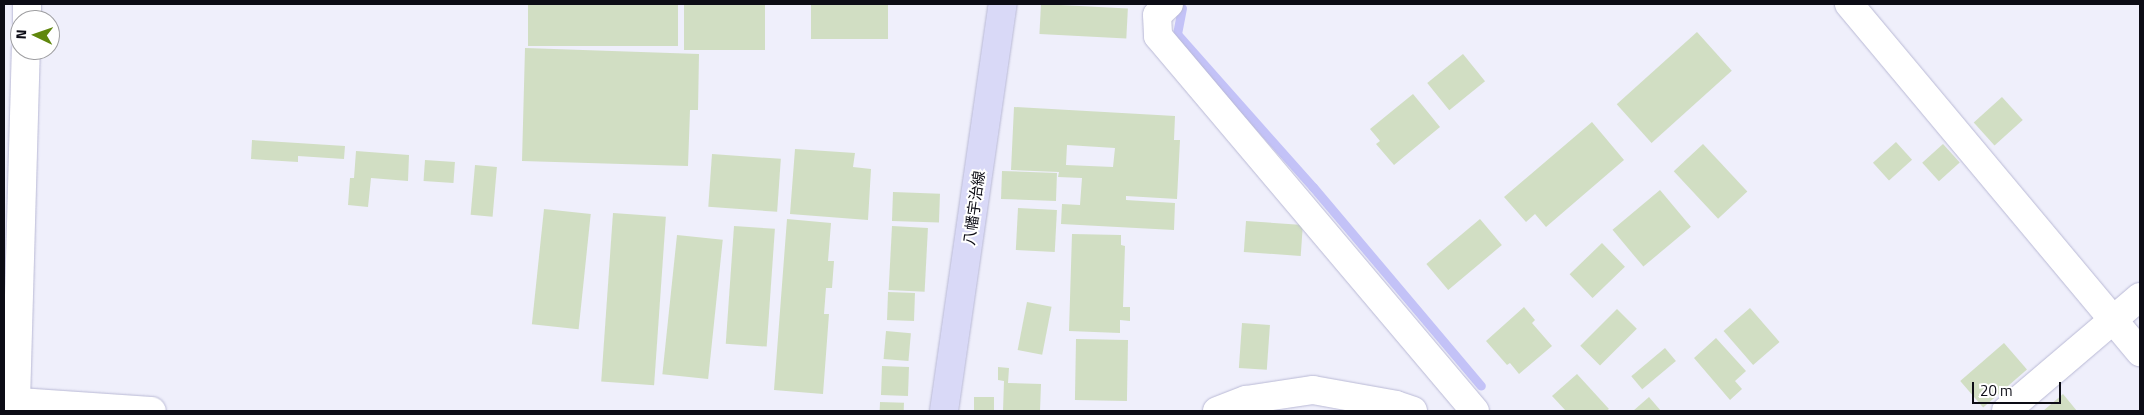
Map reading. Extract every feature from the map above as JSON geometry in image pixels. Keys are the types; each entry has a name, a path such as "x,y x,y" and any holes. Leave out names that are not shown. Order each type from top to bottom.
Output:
{"main road":[{"name":"八幡宇治線","path":"944,411 1003,4"}],"street":[{"path":"1169,4 1158,15 1158,36 1475,411"},
{"path":"1849,4 2140,352"},
{"path":"26,60 10,402 152,411"},
{"path":"2006,411 2140,297"},
{"path":"1217,411 1246,400 1313,390 1396,405 1413,411"}],"building":[{"path":"528,4 678,4 678,46 528,46"},
{"path":"684,4 765,4 765,50 684,50"},
{"path":"811,4 888,4 888,39 811,39"},
{"path":"1041,4 1128,9 1126,39 1039,34"},
{"path":"1697,32 1732,71 1652,143 1617,104"},
{"path":"525,48 699,54 698,110 690,110 688,166 522,161"},
{"path":"1463,54 1485,81 1449,110 1427,83"},
{"path":"1413,94 1440,127 1394,165 1376,144 1380,141 1370,129"},
{"path":"2002,97 2023,120 1995,145 1974,122"},
{"path":"1014,107 1175,116 1174,140 1180,140 1177,199 1126,196 1126,200 1175,203 1174,230 1061,224 1062,204 1080,205 1082,178 1058,177 1059,172 1011,170","holes":["1067,145 1115,148 1113,167 1066,165"]},
{"path":"1592,122 1624,160 1546,227 1535,214 1526,222 1504,197"},
{"path":"252,140 345,146 344,159 298,156 298,162 251,159"},
{"path":"1896,142 1912,160 1889,181 1873,163"},
{"path":"1703,144 1747,192 1718,219 1674,171"},
{"path":"1943,144 1960,163 1939,181 1922,163"},
{"path":"795,149 855,153 853,167 871,169 868,220 790,214"},
{"path":"356,151 409,155 408,181 371,178 368,207 348,205 350,178 354,178"},
{"path":"712,154 781,159 777,212 708,207"},
{"path":"425,160 455,162 453,183 424,181"},
{"path":"475,165 497,167 493,217 471,215"},
{"path":"1002,171 1057,173 1056,201 1001,199"},
{"path":"1660,190 1691,227 1643,267 1613,230"},
{"path":"893,192 940,194 939,223 892,221"},
{"path":"1018,208 1057,210 1055,252 1016,250"},
{"path":"544,209 591,214 579,329 532,324"},
{"path":"613,213 666,217 654,385 601,382"},
{"path":"787,219 831,223 828,261 834,261 832,288 826,288 824,314 829,314 823,394 774,390"},
{"path":"1480,219 1502,245 1448,290 1426,264"},
{"path":"1246,221 1303,225 1301,256 1244,252"},
{"path":"734,226 775,229 767,347 726,344"},
{"path":"892,226 928,228 925,292 889,290"},
{"path":"1072,234 1121,235 1121,245 1125,246 1123,307 1130,307 1130,321 1120,320 1120,333 1069,331"},
{"path":"677,235 723,240 708,379 662,374"},
{"path":"1602,243 1625,267 1593,298 1570,274"},
{"path":"888,292 915,293 914,321 887,320"},
{"path":"1027,302 1052,307 1042,355 1018,350"},
{"path":"1524,307 1535,320 1532,323 1552,346 1519,374 1510,363 1507,365 1486,341"},
{"path":"1750,308 1780,342 1753,365 1724,331"},
{"path":"1617,309 1637,329 1600,366 1580,346"},
{"path":"1242,323 1270,325 1267,370 1239,368"},
{"path":"886,331 911,333 908,361 884,359"},
{"path":"1716,338 1746,371 1735,381 1742,389 1730,400 1694,358"},
{"path":"1076,339 1128,340 1127,401 1075,400"},
{"path":"2004,343 2027,369 1983,407 1960,381"},
{"path":"1665,348 1676,361 1642,389 1631,376"},
{"path":"882,366 909,367 908,396 881,395"},
{"path":"998,367 1009,368 1008,383 1041,384 1040,411 1003,411 1004,381 998,380"},
{"path":"1577,374 1609,409 1606,411 1566,411 1552,396"},
{"path":"2063,394 2077,411 2043,411"},
{"path":"974,397 994,397 994,411 974,411"},
{"path":"1649,397 1661,411 1633,411"},
{"path":"880,402 904,403 904,411 880,411"}],"waterway":[{"path":"1182,8 1177,34 1313,187 1481,386"}]}
